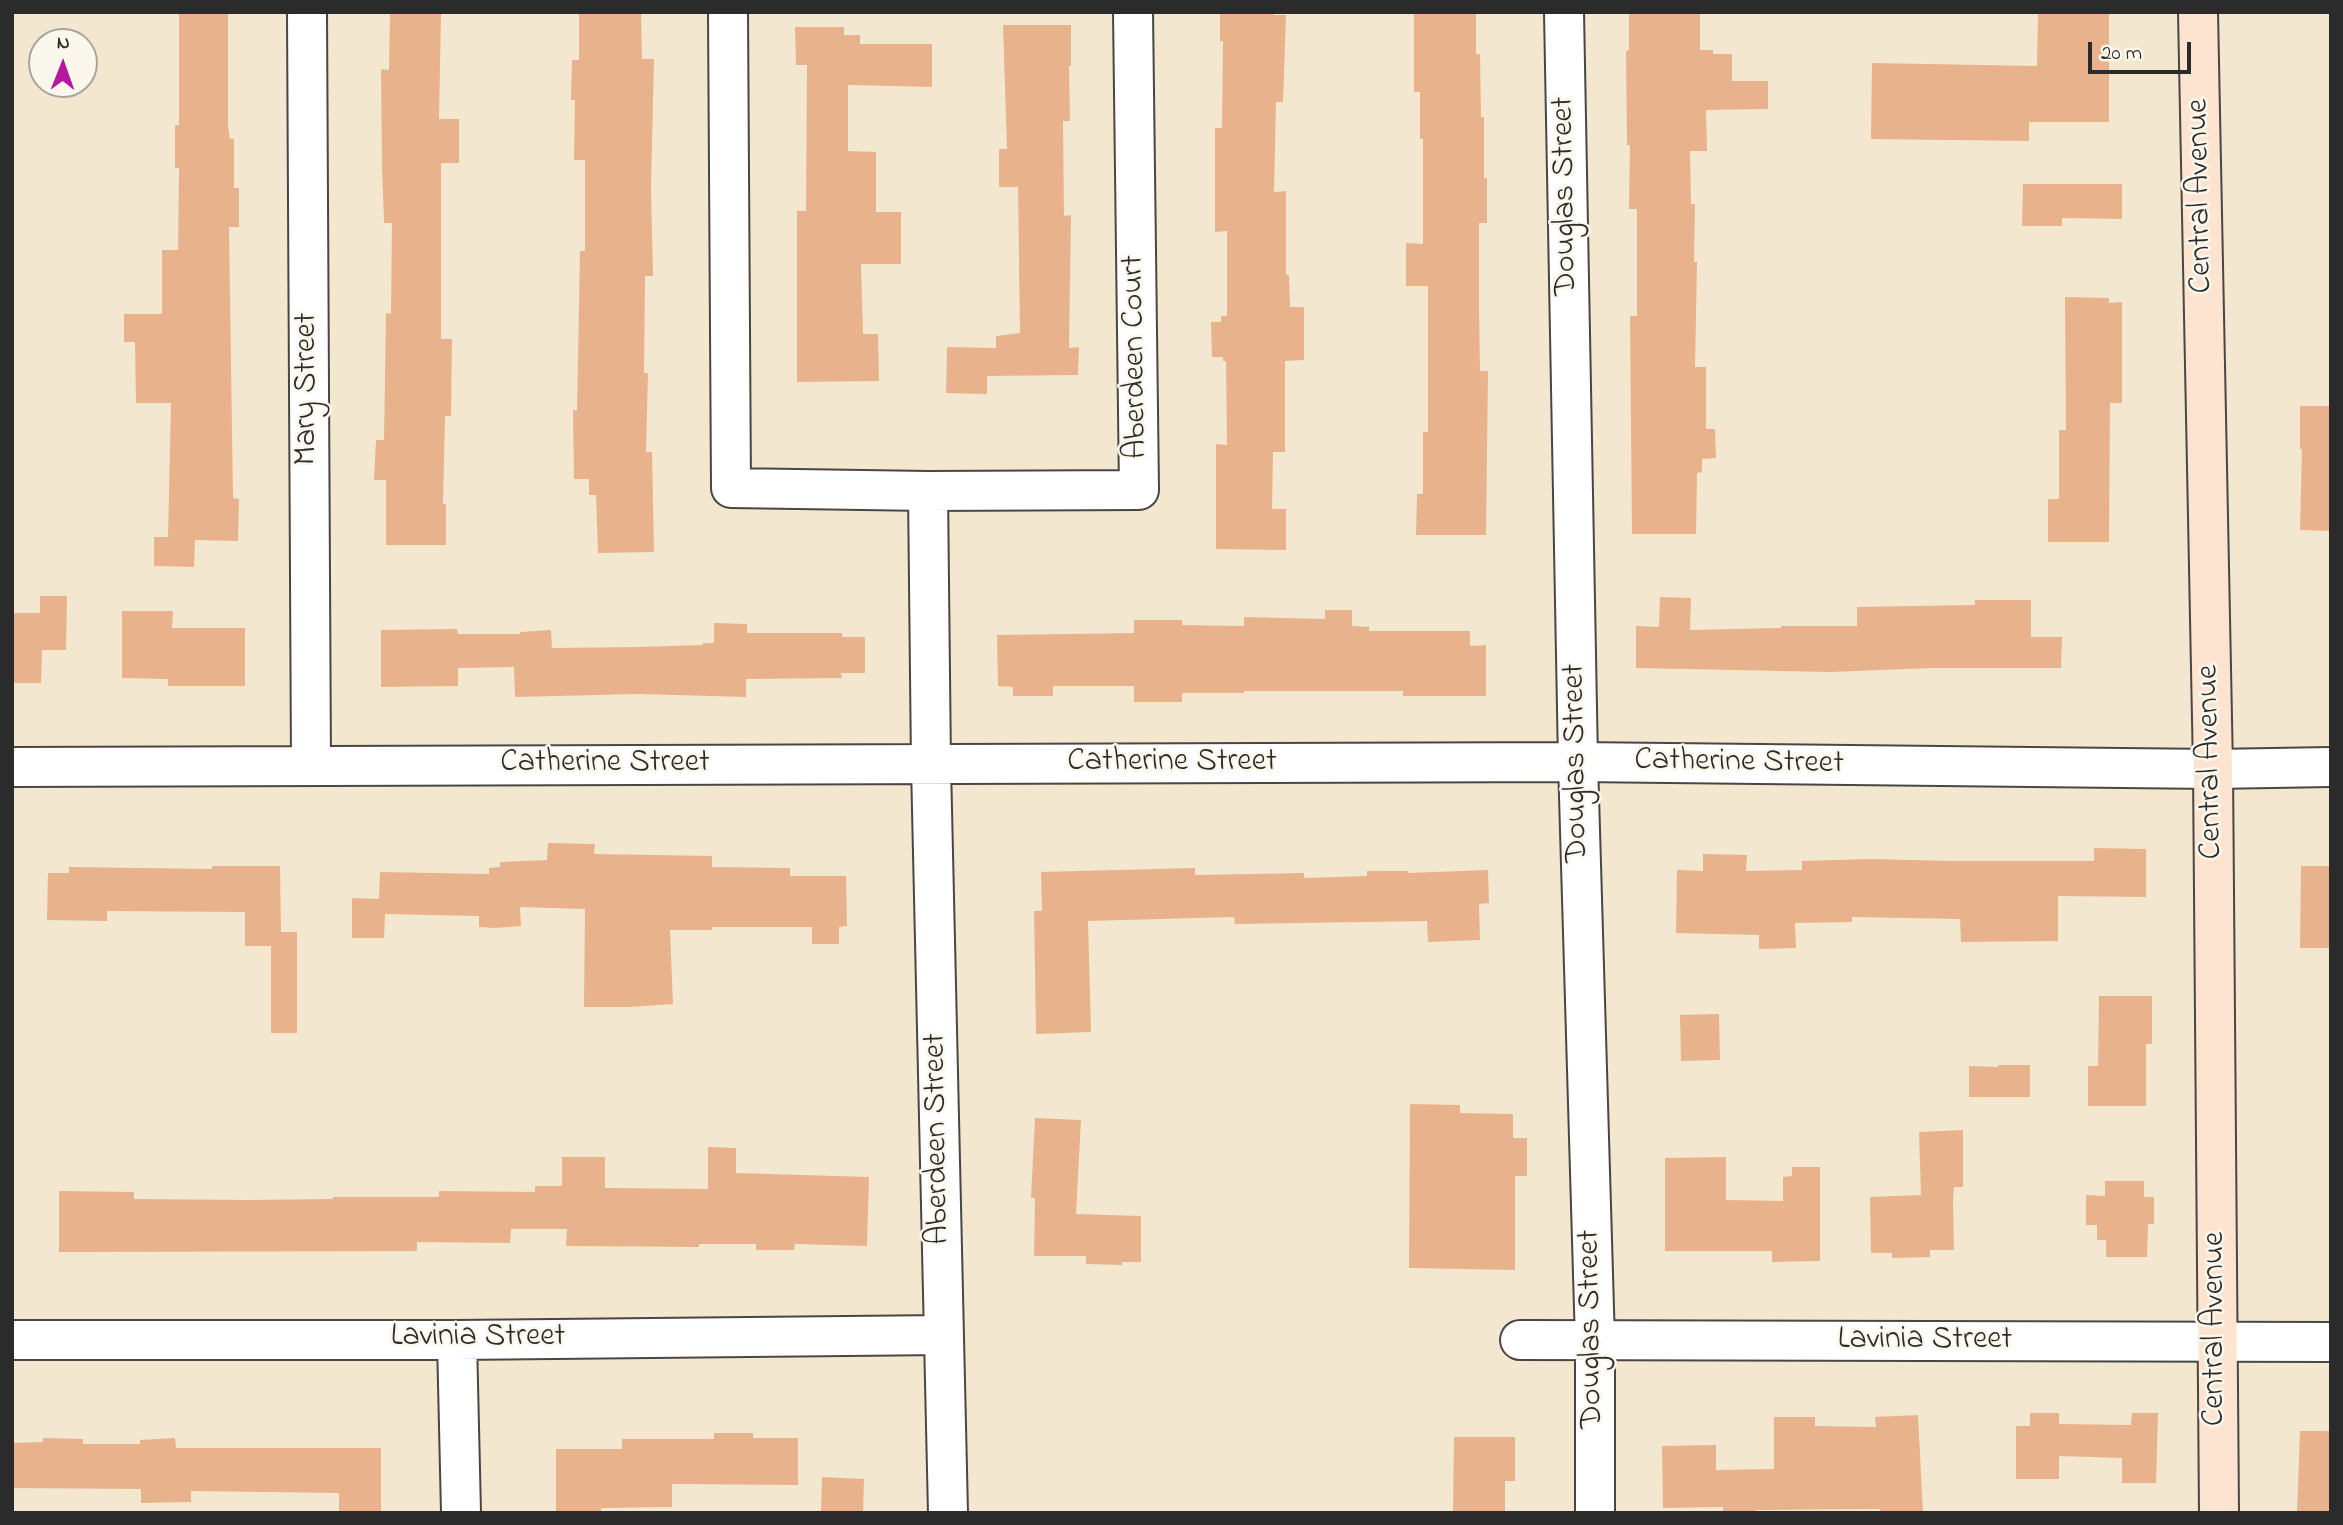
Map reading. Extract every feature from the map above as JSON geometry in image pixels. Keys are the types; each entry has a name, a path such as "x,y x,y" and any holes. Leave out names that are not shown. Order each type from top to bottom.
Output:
{"main road":[{"name":"Central Avenue","path":"2198,12 2213,769 2219,1513"}],"street":[{"name":"Mary Street","path":"307,12 311,765"},
{"name":"Aberdeen Court","path":"728,12 731,488 928,491 1139,490 1133,12"},
{"name":"Douglas Street","path":"1564,12 1578,762 1595,1342 1595,1513"},
{"path":"928,491 931,765"},
{"name":"Catherine Street","path":"12,767 1578,762 2213,769 2331,767"},
{"name":"Aberdeen Street","path":"931,765 948,1513"},
{"name":"Lavinia Street","path":"12,1340 457,1340 944,1335"},
{"path":"457,1340 461,1513"},
{"name":"Lavinia Street","path":"1520,1340 2331,1342"}],"building":[{"path":"179,12 228,12 228,125 230,139 234,139 234,188 239,188 239,227 229,227 233,498 239,499 238,541 195,540 194,567 154,566 154,537 168,537 171,403 136,403 135,342 124,342 124,314 162,314 162,250 178,250 179,168 175,168 175,125 179,125"},
{"path":"390,12 441,12 439,119 459,119 459,163 441,163 441,339 452,339 451,416 445,416 443,504 446,504 446,545 386,545 386,480 374,480 376,440 384,440 386,313 391,314 392,223 384,223 381,69 389,70"},
{"path":"579,12 641,12 642,59 654,59 651,188 653,276 645,276 644,373 648,373 646,452 652,452 654,552 598,553 596,495 589,495 589,479 574,479 573,410 577,410 580,251 585,251 585,160 574,160 575,100 571,100 572,60 579,60"},
{"path":"1220,12 1274,12 1274,15 1286,15 1283,102 1276,102 1274,192 1286,191 1286,275 1289,275 1290,307 1304,307 1304,360 1285,361 1285,452 1273,452 1272,509 1286,509 1286,550 1216,549 1216,444 1227,445 1226,361 1223,361 1223,357 1212,357 1211,322 1221,322 1221,316 1227,316 1227,231 1215,232 1215,128 1222,128 1223,41 1220,41"},
{"path":"1414,12 1476,12 1476,54 1480,54 1481,117 1484,117 1484,178 1487,178 1487,223 1479,223 1480,371 1488,371 1486,535 1416,535 1417,494 1423,494 1423,432 1428,432 1428,286 1406,286 1406,243 1423,244 1423,139 1420,139 1420,92 1414,92"},
{"path":"1629,12 1700,12 1700,50 1713,50 1713,54 1732,54 1732,81 1768,81 1768,109 1706,110 1707,151 1690,151 1691,204 1695,204 1694,262 1697,262 1695,367 1706,367 1706,429 1715,429 1716,458 1702,459 1702,472 1697,473 1696,534 1632,534 1630,316 1637,316 1637,209 1629,209 1630,145 1627,145 1626,51 1629,50"},
{"path":"2038,12 2109,12 2109,122 2029,122 2029,141 1871,139 1872,63 2037,66"},
{"path":"1003,25 1071,25 1070,121 1063,121 1064,216 1071,215 1069,348 1079,347 1078,375 987,376 987,394 946,393 947,347 996,348 996,336 1020,333 1018,187 999,187 999,149 1007,149"},
{"path":"795,27 844,27 844,35 860,35 860,44 932,44 932,87 848,85 848,151 876,152 876,212 901,212 901,264 861,264 863,334 878,334 879,381 797,382 797,211 806,211 807,65 796,65"},
{"path":"2023,184 2122,184 2122,219 2062,218 2062,226 2022,226"},
{"path":"2065,297 2109,298 2109,303 2122,302 2122,403 2110,403 2109,542 2048,542 2048,499 2059,499 2059,430 2066,430"},
{"path":"2300,406 2331,406 2331,531 2300,530"},
{"path":"40,596 67,596 66,650 42,650 41,683 12,683 12,613 40,613"},
{"path":"1660,597 1691,598 1690,630 1857,626 1857,607 1975,605 1975,600 2031,600 2031,637 2062,637 2061,668 1932,668 1830,672 1636,668 1636,626 1659,627"},
{"path":"1325,610 1352,610 1352,626 1369,627 1369,631 1470,631 1470,646 1486,645 1486,696 1403,696 1403,691 1244,691 1182,693 1182,702 1134,702 1134,686 1053,686 1053,696 1013,696 1013,687 998,686 997,635 1134,633 1134,620 1182,620 1182,625 1244,626 1244,617 1325,619"},
{"path":"122,611 173,611 172,628 245,628 245,686 168,686 168,679 122,678"},
{"path":"714,623 747,624 747,633 842,633 842,637 865,637 865,673 841,673 842,678 746,679 746,697 639,694 515,697 514,667 458,668 458,686 381,687 381,630 457,629 458,634 520,634 551,630 552,648 639,647 714,643"},
{"path":"548,843 595,844 594,854 712,856 712,867 790,868 790,876 846,876 847,926 839,927 839,944 812,944 812,927 712,927 712,930 670,930 673,1004 630,1007 584,1007 585,909 520,907 521,926 494,928 479,927 479,916 385,914 384,938 352,938 352,898 379,899 380,872 489,874 489,868 500,867 500,862 547,860"},
{"path":"2094,848 2146,849 2146,897 2058,896 2058,941 1961,942 1960,919 1852,917 1852,922 1795,923 1796,948 1759,949 1759,935 1676,933 1677,870 1703,871 1703,854 1747,855 1746,871 1802,870 1802,861 1871,859 2094,861"},
{"path":"212,866 280,866 281,932 297,932 297,1033 271,1033 271,946 245,946 245,912 107,911 107,921 47,920 48,873 69,873 69,867 212,869"},
{"path":"2301,866 2331,866 2331,948 2300,948"},
{"path":"1195,868 1195,875 1304,873 1304,878 1367,876 1367,871 1408,873 1488,870 1489,903 1479,904 1480,940 1428,942 1427,921 1235,924 1234,917 1088,921 1091,1032 1036,1034 1034,911 1042,911 1041,872"},
{"path":"2099,996 2152,996 2152,1044 2146,1044 2146,1106 2088,1106 2088,1066 2098,1066"},
{"path":"1719,1014 1720,1060 1681,1061 1680,1015"},
{"path":"2030,1065 2030,1097 1969,1097 1969,1066"},
{"path":"1410,1104 1460,1105 1460,1113 1513,1114 1513,1138 1527,1138 1527,1176 1515,1176 1515,1270 1409,1268"},
{"path":"1035,1118 1081,1120 1076,1214 1141,1216 1141,1262 1122,1262 1122,1265 1086,1264 1086,1256 1034,1256 1035,1198 1031,1198"},
{"path":"1963,1130 1963,1187 1954,1187 1953,1200 1954,1250 1930,1250 1930,1257 1892,1258 1892,1253 1871,1253 1870,1197 1921,1195 1919,1132"},
{"path":"708,1147 736,1148 736,1173 869,1177 867,1246 795,1244 794,1250 756,1250 756,1244 699,1244 699,1247 566,1246 567,1229 511,1229 510,1243 417,1242 417,1251 59,1252 59,1191 134,1192 134,1199 250,1200 439,1197 439,1191 535,1192 535,1186 562,1186 562,1157 605,1157 605,1188 708,1189"},
{"path":"1726,1157 1726,1200 1783,1201 1783,1177 1792,1176 1792,1167 1820,1167 1820,1261 1772,1262 1772,1251 1665,1251 1665,1158"},
{"path":"2105,1181 2144,1181 2144,1197 2154,1197 2154,1224 2148,1224 2147,1257 2106,1257 2106,1240 2097,1240 2097,1225 2086,1225 2086,1195 2105,1196"},
{"path":"2030,1413 2059,1413 2059,1424 2131,1425 2132,1413 2158,1413 2156,1483 2122,1483 2122,1458 2059,1456 2059,1479 2016,1479 2016,1426 2030,1426"},
{"path":"1918,1415 1923,1513 1880,1513 1880,1509 1756,1510 1756,1513 1723,1513 1723,1507 1663,1508 1662,1446 1716,1445 1716,1470 1774,1469 1774,1417 1815,1417 1815,1426 1876,1427 1875,1417"},
{"path":"2300,1431 2331,1431 2331,1513 2297,1513"},
{"path":"714,1433 753,1433 753,1438 798,1438 798,1485 672,1484 672,1507 601,1508 601,1513 556,1513 556,1449 622,1449 622,1439 714,1439"},
{"path":"1454,1437 1515,1437 1515,1481 1505,1481 1505,1513 1453,1513"},
{"path":"43,1438 83,1439 83,1444 140,1444 140,1440 175,1438 176,1448 381,1448 381,1513 339,1513 339,1493 191,1491 191,1502 141,1503 141,1489 12,1488 12,1443 43,1442"},
{"path":"822,1477 864,1479 863,1513 821,1513"}]}
